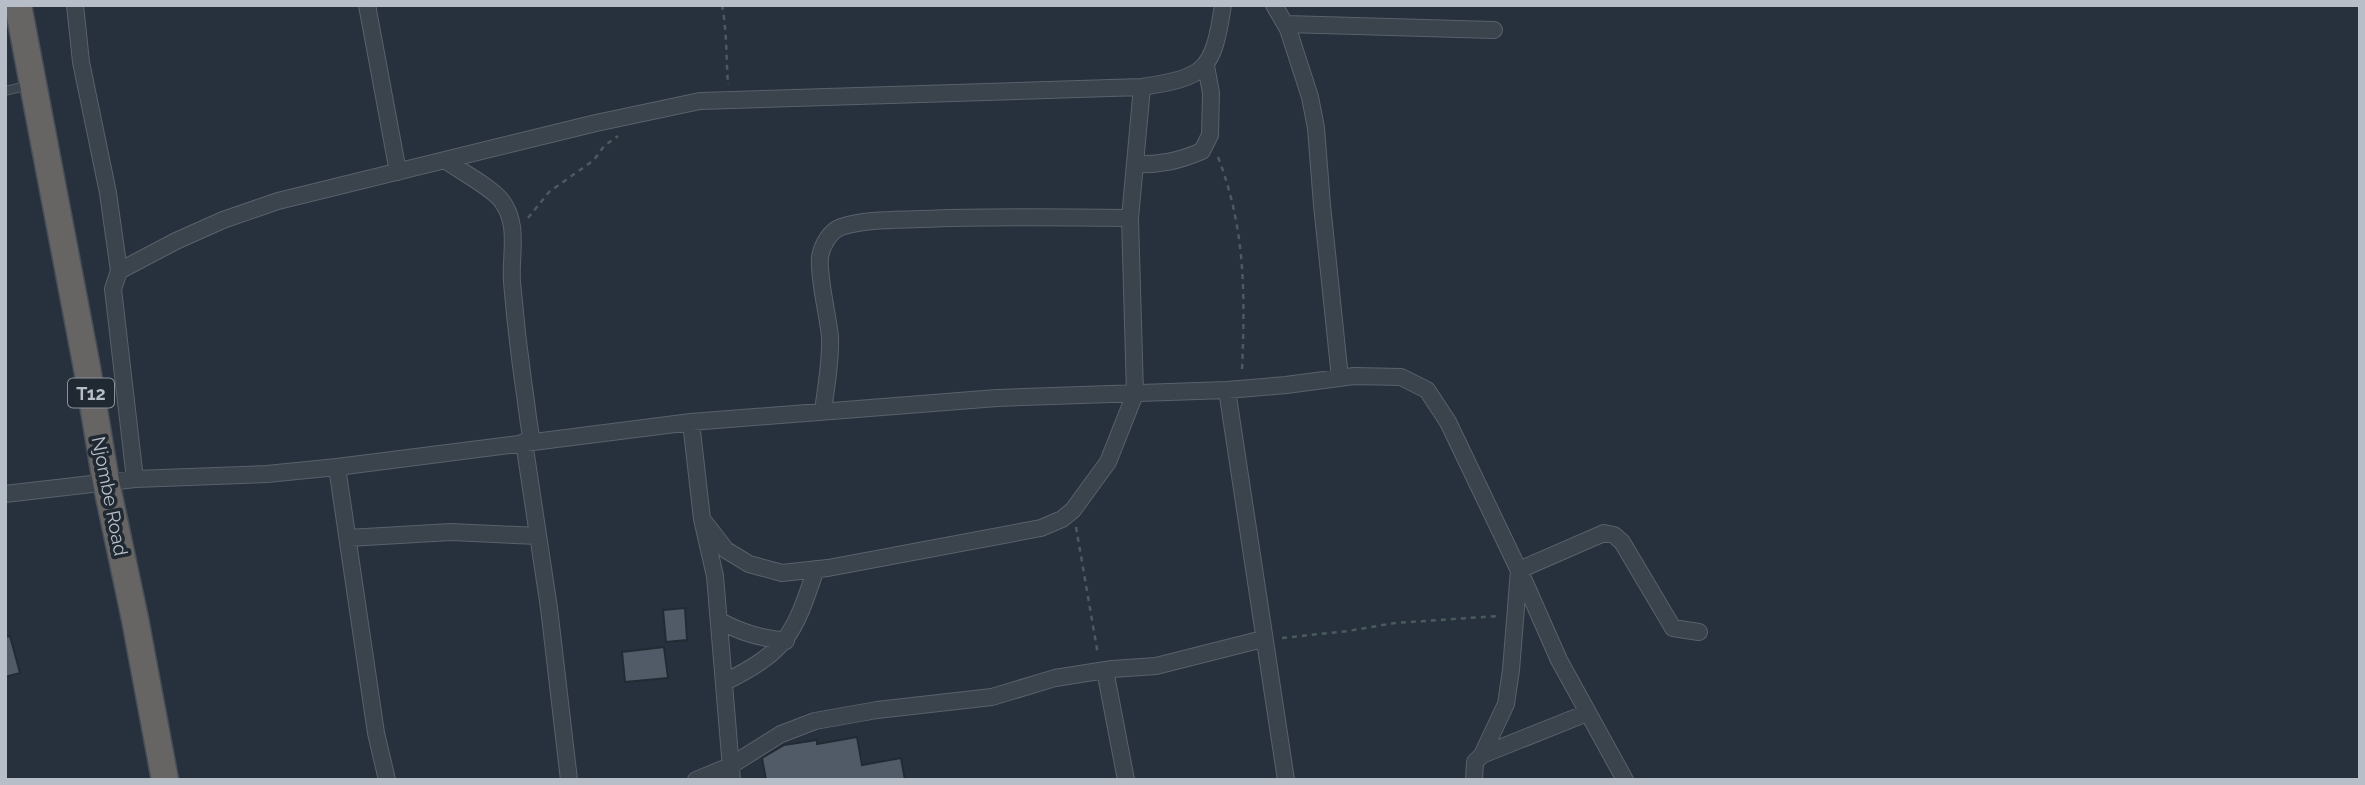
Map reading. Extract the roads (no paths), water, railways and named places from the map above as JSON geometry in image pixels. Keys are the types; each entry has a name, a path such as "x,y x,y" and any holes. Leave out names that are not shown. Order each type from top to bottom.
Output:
{"highway":[{"name":"Njombe Road","path":"18,5 85,355 106,482 165,780"}],"street":[{"path":"75,5 81,62 108,192 119,271 113,289 135,479"},
{"path":"367,5 398,172"},
{"path":"119,271 223,220 278,201 700,101 1142,87 1193,76 1206,66 1218,39 1223,5"},
{"path":"1274,5 1286,24 1310,97 1316,128 1340,378"},
{"path":"1286,24 1494,30"},
{"path":"1135,164 1156,165 1202,151 1210,135 1211,93 1206,66"},
{"path":"702,519 726,550 749,564 782,573 1041,528 1062,519 1073,510 1108,462 1135,394 1130,218 1142,87"},
{"path":"445,160 501,198 513,228 512,280 518,352 569,780"},
{"path":"823,411 829,371 830,339 820,257 826,240 832,233 840,228 859,224 920,219 981,216 1130,218"},
{"path":"5,494 135,479 267,474 337,467 691,422 997,398 1286,386 1354,376 1401,377 1427,390 1448,422 1559,660 1625,780"},
{"path":"1234,389 1263,639 1286,780"},
{"path":"691,422 702,519 715,576 731,773"},
{"path":"337,467 374,720 387,780"},
{"path":"348,538 452,532 538,536"},
{"path":"1519,570 1604,533 1614,535 1622,542 1673,628 1699,632"},
{"path":"725,682 763,660 786,641 797,624 817,569"},
{"path":"1474,780 1475,762 1482,755 1506,704 1519,570"},
{"path":"720,621 758,638 786,641"},
{"path":"696,780 731,773 781,734 814,721 877,710 992,697 1055,678 1156,666 1263,639"},
{"path":"1097,671 1126,780"},
{"path":"1482,755 1587,713"}],"lane":[{"path":"5,91 33,85"}]}
